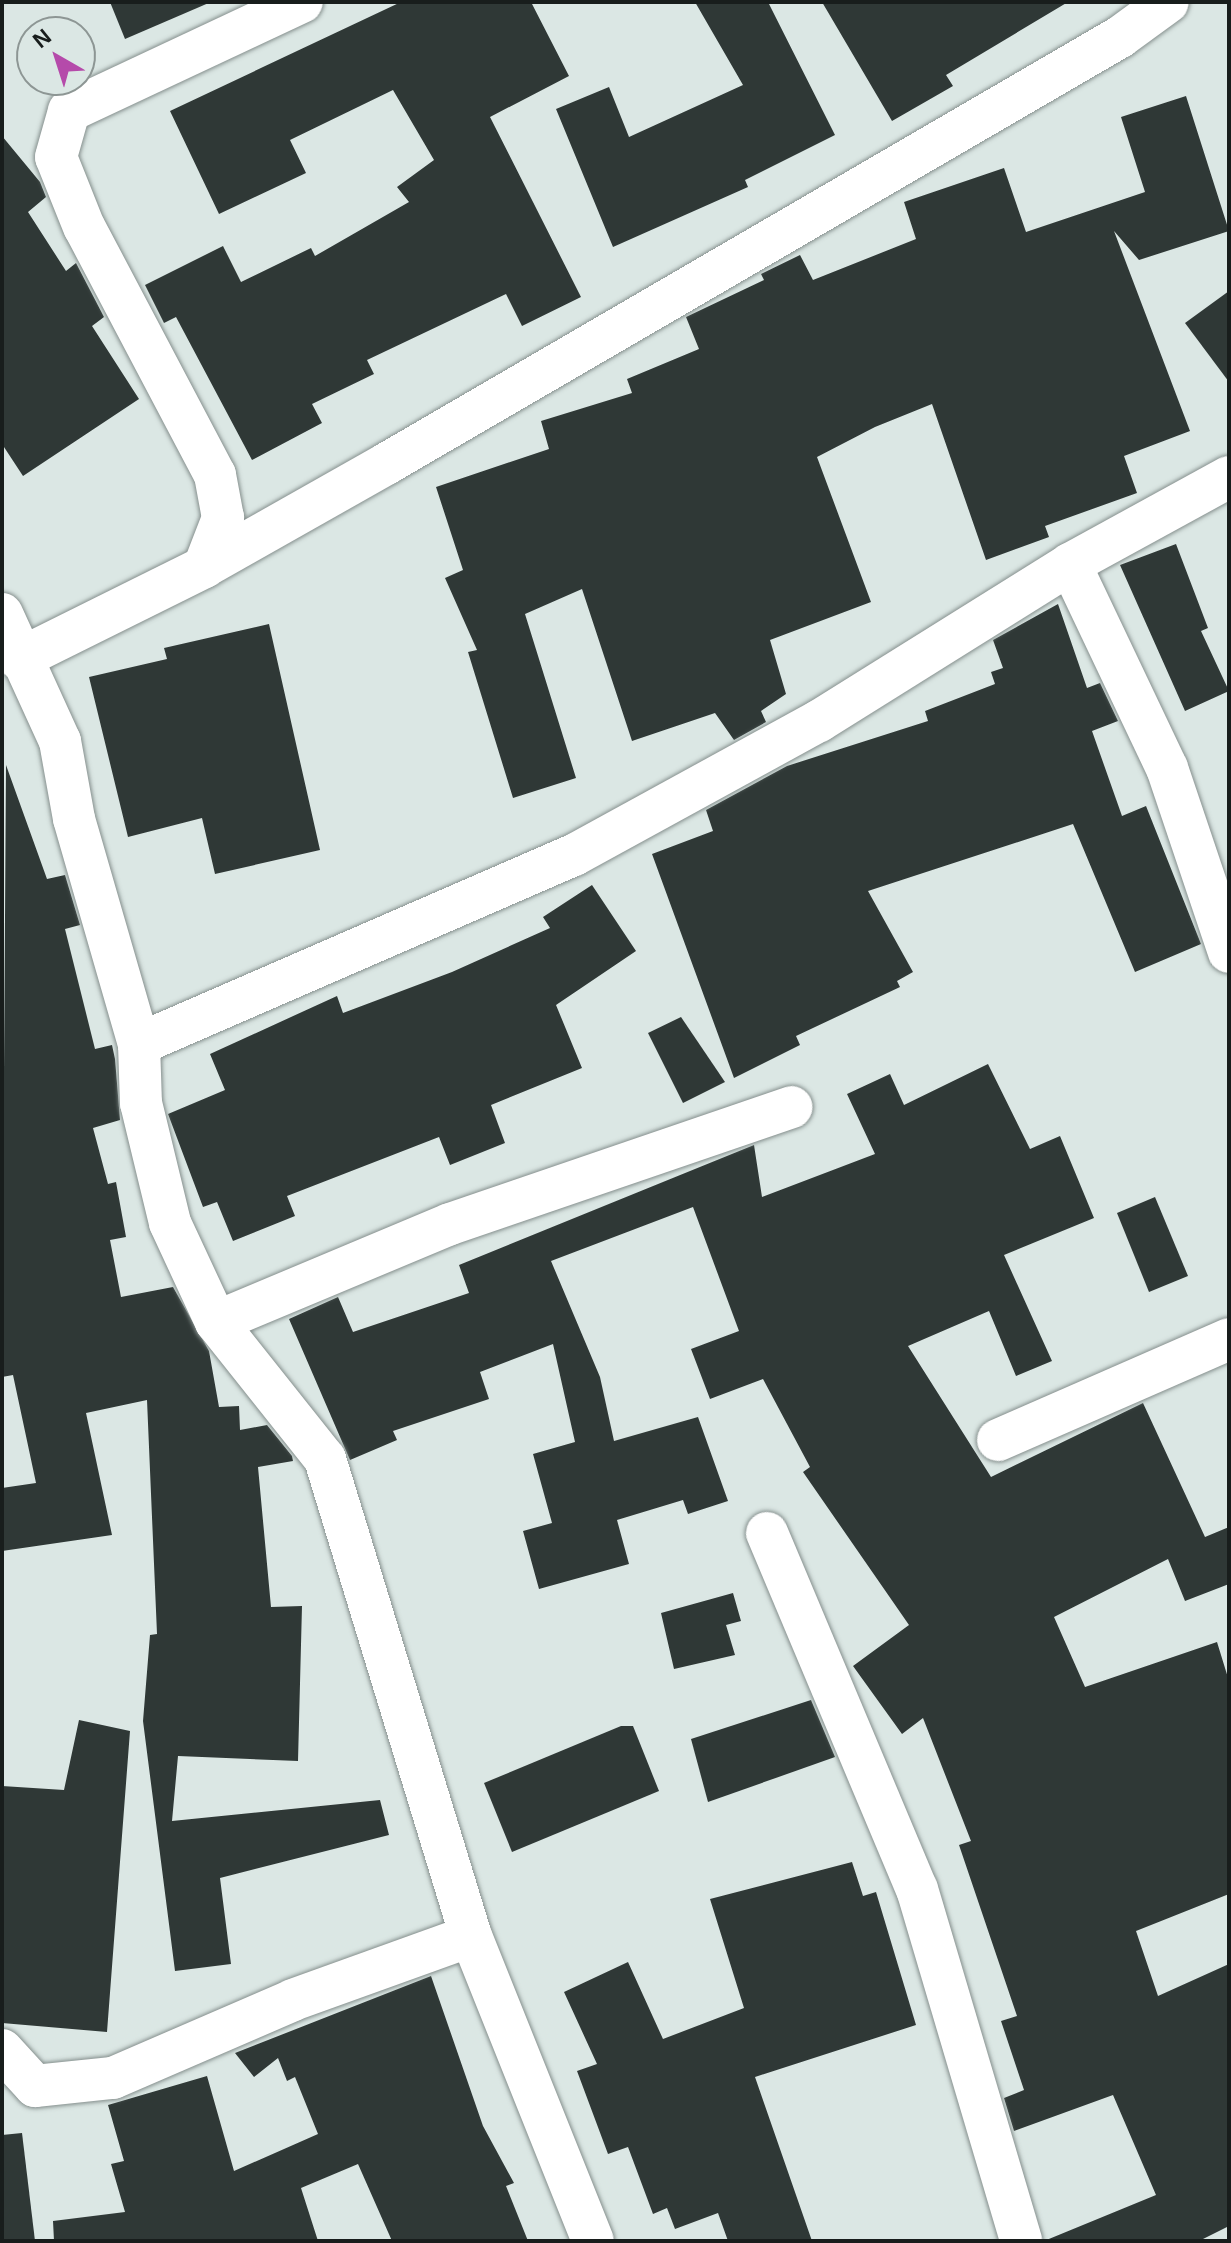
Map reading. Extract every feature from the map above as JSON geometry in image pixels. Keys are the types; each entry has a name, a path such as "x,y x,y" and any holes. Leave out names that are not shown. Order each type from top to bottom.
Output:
{"street":[{"path":"204,567 223,518 215,475 125,310 56,157 69,111 302,2"},
{"path":"19,659 204,567 803,224 1168,2"},
{"path":"139,1044 574,855 819,721 1070,564 1229,477"},
{"path":"1070,564 1167,768 1229,952"},
{"path":"2,614 19,659 60,741 74,819 139,1044 141,1103 170,1223 216,1322 325,1459 471,1936 593,2241"},
{"path":"216,1322 450,1224 791,1107"},
{"path":"998,1440 1229,1339"},
{"path":"767,1533 917,1889 1021,2241"},
{"path":"2,2050 35,2086 113,2078 293,2000 471,1936"}],"building":[{"path":"110,2 211,2 125,39"},
{"path":"401,2 531,2 569,76 490,117 581,297 522,326 506,294 367,360 374,374 312,404 322,423 252,460 176,317 164,323 145,285 223,246 241,282 311,248 315,256 409,202 397,187 434,160 393,90 290,140 306,173 219,214 170,111"},
{"path":"695,2 768,2 835,135 745,180 748,187 613,247 556,109 609,87 629,137 743,85"},
{"path":"822,2 1068,2 946,75 953,86 892,121"},
{"path":"1186,96 1229,231 1139,260 1114,231 1190,431 1124,456 1137,493 1045,526 1049,537 986,560 932,404 875,427 817,457 871,602 770,640 786,694 761,711 766,722 734,740 715,713 632,741 582,589 525,614 576,778 513,798 468,652 477,650 445,578 463,570 436,487 549,449 541,421 632,393 627,379 699,349 686,317 764,280 761,274 800,255 813,280 916,239 904,202 1004,168 1026,232 1145,192 1121,117"},
{"path":"2,136 40,182 46,197 28,212 66,271 76,263 104,317 92,326 139,399 23,476 2,444"},
{"path":"1229,291 1229,382 1185,323"},
{"path":"1176,544 1208,628 1201,631 1229,691 1185,711 1120,565"},
{"path":"1058,604 1087,688 1100,683 1118,721 1092,731 1122,816 1146,806 1201,944 1135,972 1073,824 868,891 913,972 897,981 900,987 796,1036 800,1045 734,1078 652,854 713,831 706,810 787,766 928,721 925,711 995,684 991,672 1003,668 993,640"},
{"path":"269,624 320,850 215,874 202,818 128,837 89,677 167,659 164,648"},
{"path":"6,765 47,879 65,875 80,925 65,929 95,1049 112,1045 120,1120 93,1128 108,1184 116,1182 126,1237 110,1240 121,1297 173,1287 209,1351 219,1407 239,1406 240,1430 267,1425 293,1461 258,1467 271,1607 302,1606 298,1761 178,1756 172,1821 380,1800 389,1835 220,1878 231,1964 175,1971 143,1721 150,1635 157,1634 147,1400 86,1413 112,1535 2,1551 2,1488 36,1483 13,1375 2,1377"},
{"path":"592,885 636,951 556,1005 582,1068 491,1105 505,1143 450,1165 439,1137 287,1196 295,1216 233,1241 217,1202 203,1207 168,1114 225,1090 210,1054 337,996 343,1013 452,972 550,928 543,917"},
{"path":"681,1017 725,1082 683,1103 648,1033"},
{"path":"988,1064 1030,1149 1060,1136 1094,1218 1004,1255 1052,1361 1016,1376 989,1311 908,1346 991,1477 1143,1403 1205,1537 1229,1527 1229,1584 1185,1601 1168,1559 1054,1617 1085,1687 1217,1642 1229,1681 1229,1894 1136,1931 1158,1996 1229,1964 1229,2226 1199,2241 1044,2241 1156,2195 1113,2095 1014,2131 1004,2098 1024,2090 1001,2021 1017,2016 959,1845 971,1841 923,1718 902,1734 853,1666 909,1625 803,1472 810,1467 763,1379 710,1399 691,1349 739,1331 693,1207 551,1261 600,1377 614,1441 698,1417 728,1501 688,1514 683,1500 617,1520 629,1564 539,1589 523,1531 552,1523 533,1454 575,1442 553,1344 480,1372 489,1399 393,1431 397,1440 350,1460 289,1319 338,1297 353,1332 469,1293 459,1265 754,1145 762,1197 875,1154 847,1094 890,1074 904,1105"},
{"path":"1155,1197 1188,1276 1149,1292 1117,1213"},
{"path":"733,1593 741,1621 726,1625 735,1655 674,1669 661,1613"},
{"path":"811,1700 835,1757 708,1802 691,1739"},
{"path":"79,1720 130,1731 107,2032 2,2023 2,1786 64,1790"},
{"path":"621,1726 633,1726 659,1791 512,1852 484,1783"},
{"path":"852,1862 863,1896 876,1892 916,2025 755,2077 812,2241 728,2241 718,2213 675,2229 667,2208 653,2214 628,2147 608,2154 577,2071 597,2064 564,1992 628,1962 663,2039 744,2008 710,1899"},
{"path":"431,1976 483,2126 514,2183 506,2186 528,2241 392,2241 358,2164 301,2188 318,2241 54,2241 53,2221 125,2212 111,2164 124,2161 108,2105 207,2076 234,2171 318,2134 295,2077 287,2081 278,2058 254,2077 235,2053"},
{"path":"22,2133 35,2241 2,2241 2,2135"}]}
